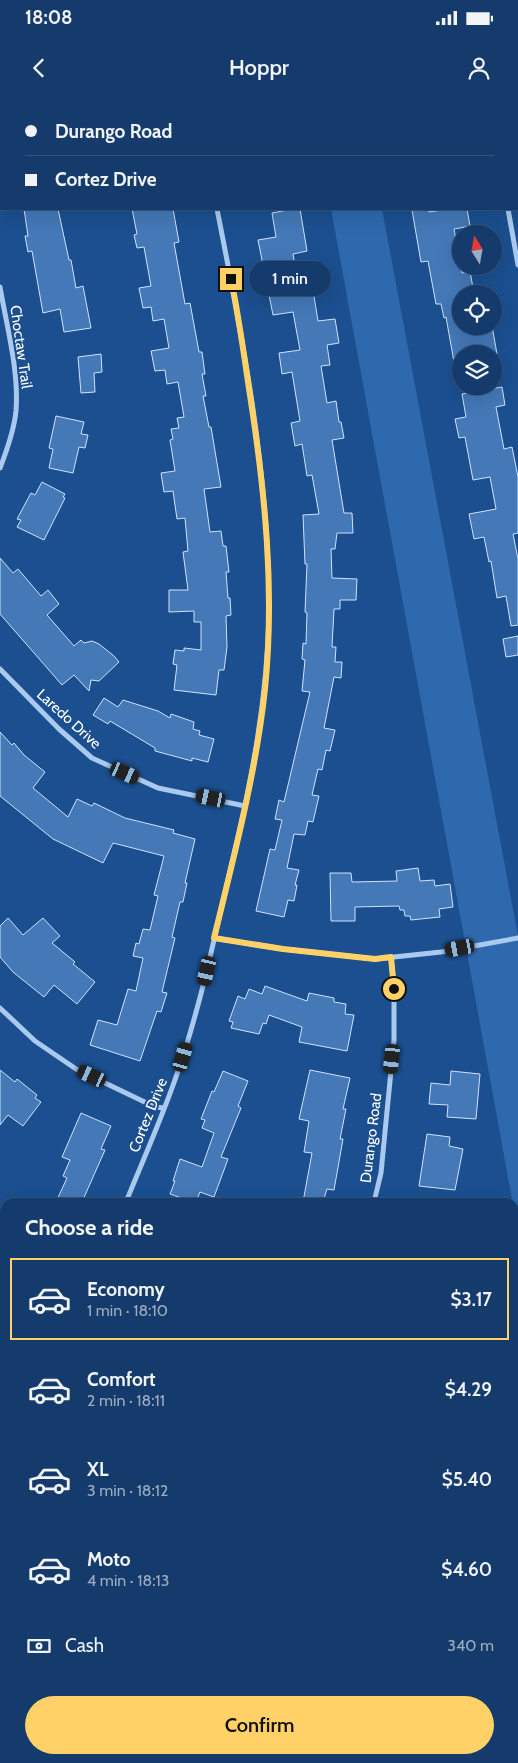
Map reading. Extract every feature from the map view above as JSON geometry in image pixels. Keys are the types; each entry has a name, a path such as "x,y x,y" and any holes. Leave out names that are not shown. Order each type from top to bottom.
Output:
{"street":[{"name":"Cortez Drive","path":"128,1198 180,1065 203,988 251,783 265,689 269,610 266,522 259,453 238,314 216,210"},
{"path":"508,210 518,264"},
{"name":"Choctaw Trail","path":"0,287 14,367 16,411 9,446 0,468"},
{"name":"Laredo Drive","path":"0,669 59,729 92,758 158,788 246,806"},
{"path":"214,938 283,949 375,959 441,952 518,938"},
{"name":"Durango Road","path":"375,1198 381,1173 394,1040 394,989 391,957"},
{"path":"0,1008 35,1041 76,1069 155,1107 164,1108"}],"shaded area":[{"path":"331,210 382,210 518,936 518,1198 512,1198"}],"building":[{"path":"24,210 58,210 76,288 83,286 91,328 64,332 60,309 43,313 32,251 28,252 25,236 28,236"},
{"path":"132,210 173,210 179,242 174,243 185,304 190,303 199,352 202,352 205,374 202,374 206,396 203,396 209,427 211,427 221,487 204,489 210,532 221,531 223,546 226,546 229,572 226,572 231,615 226,616 227,647 224,670 219,670 216,695 174,690 177,665 173,664 175,650 184,651 184,648 201,650 201,622 194,622 194,611 169,612 169,590 188,590 183,552 188,551 185,518 177,519 173,491 164,492 161,473 175,471 170,440 173,439 171,429 179,428 177,418 184,417 178,382 167,384 165,370 155,371 151,351 169,348 164,319 153,321 151,307 143,308 139,288 151,286 144,247 137,248 134,235 137,234"},
{"path":"300,210 307,251 293,254 300,292 313,290 318,321 335,319 339,343 327,345 330,365 321,366 327,403 336,401 339,422 341,422 344,438 332,440 344,513 352,513 353,533 337,533 335,549 331,549 332,578 357,579 356,600 340,600 340,609 334,609 332,647 336,647 335,662 342,662 341,678 334,677 324,728 335,730 330,751 326,750 322,770 318,769 312,795 319,796 313,822 308,821 305,835 294,834 287,868 299,870 295,885 297,885 294,901 288,900 284,917 256,911 270,849 275,850 282,820 275,819 279,800 284,802 310,692 302,691 305,660 302,659 303,643 306,644 307,613 305,612 307,564 305,564 303,515 319,514 312,475 307,476 302,444 295,446 291,423 300,421 292,372 282,374 279,353 300,350 293,312 273,315 258,240 276,237 272,213"},
{"path":"412,210 428,210 429,212 467,210 470,225 452,225 452,275 471,275 472,285 452,285 452,335 494,335 495,345 452,345 452,351 446,317 444,318 441,304 436,304 428,261 421,262"},
{"path":"101,354 102,372 94,373 95,392 81,393 78,357"},
{"path":"502,387 505,405 496,407 504,449 512,447 518,477 518,533 513,534 518,559 518,625 511,626 506,596 497,598 491,561 489,562 484,537 474,539 469,514 496,509 490,477 473,480 465,437 459,438 455,419 466,417 462,395 502,395"},
{"path":"56,416 84,422 81,434 88,435 85,448 79,447 73,473 49,468 53,449 49,448"},
{"path":"42,482 65,494 63,497 65,498 44,540 17,527 21,520 17,519 31,493 35,495"},
{"path":"0,558 13,573 18,569 41,596 48,590 59,604 47,615 74,646 81,640 84,643 92,641 99,644 119,662 99,681 91,680 89,691 74,675 62,685 0,614"},
{"path":"518,636 518,655 506,657 503,639"},
{"path":"104,698 118,707 123,700 158,711 170,718 171,714 194,722 193,729 200,731 199,735 214,739 208,762 192,758 192,761 155,751 155,748 110,721 108,724 93,715"},
{"path":"0,732 12,745 14,743 24,755 45,772 33,788 68,817 77,799 92,806 94,803 125,818 174,830 173,833 195,839 185,883 187,883 183,902 180,902 172,937 175,938 162,992 167,993 161,1012 157,1011 140,1061 90,1045 98,1020 117,1025 128,989 136,991 143,958 133,956 136,943 139,944 143,929 150,930 158,896 154,895 164,856 113,843 103,863 53,839 0,796"},
{"path":"418,868 420,881 434,880 435,886 450,884 453,907 439,909 440,917 411,920 410,916 405,916 404,910 400,910 399,906 355,907 355,921 331,921 330,873 351,873 352,882 397,881 396,871"},
{"path":"8,918 23,935 43,918 60,936 52,943 95,982 77,1004 54,985 44,997 13,972 0,957 0,926"},
{"path":"265,986 307,1001 309,993 334,998 334,1002 346,1004 345,1014 354,1015 347,1051 299,1042 302,1027 269,1015 266,1024 263,1023 259,1034 231,1028 233,1022 229,1021 238,996 245,999 249,989 262,994"},
{"path":"0,1070 15,1082 17,1079 37,1095 35,1098 41,1102 23,1126 8,1115 0,1125"},
{"path":"310,1070 350,1078 343,1109 346,1109 340,1139 343,1139 334,1190 327,1189 324,1198 304,1198 312,1153 304,1152 309,1121 299,1119"},
{"path":"223,1071 248,1081 238,1106 241,1108 221,1157 228,1159 214,1197 200,1192 198,1198 182,1198 170,1194 180,1159 202,1167 214,1133 202,1128 205,1120 201,1119 212,1091 214,1092"},
{"path":"451,1071 480,1074 476,1119 447,1117 448,1105 429,1104 431,1083 450,1085"},
{"path":"81,1113 111,1126 101,1149 105,1150 84,1198 58,1198 67,1178 63,1176 70,1160 62,1157"},
{"path":"427,1134 450,1137 449,1146 463,1149 455,1190 419,1186"}],"route":[{"path":"231,279 259,453 266,522 269,610 265,689 251,783 214,938 283,949 375,959 391,957 394,989"}]}
